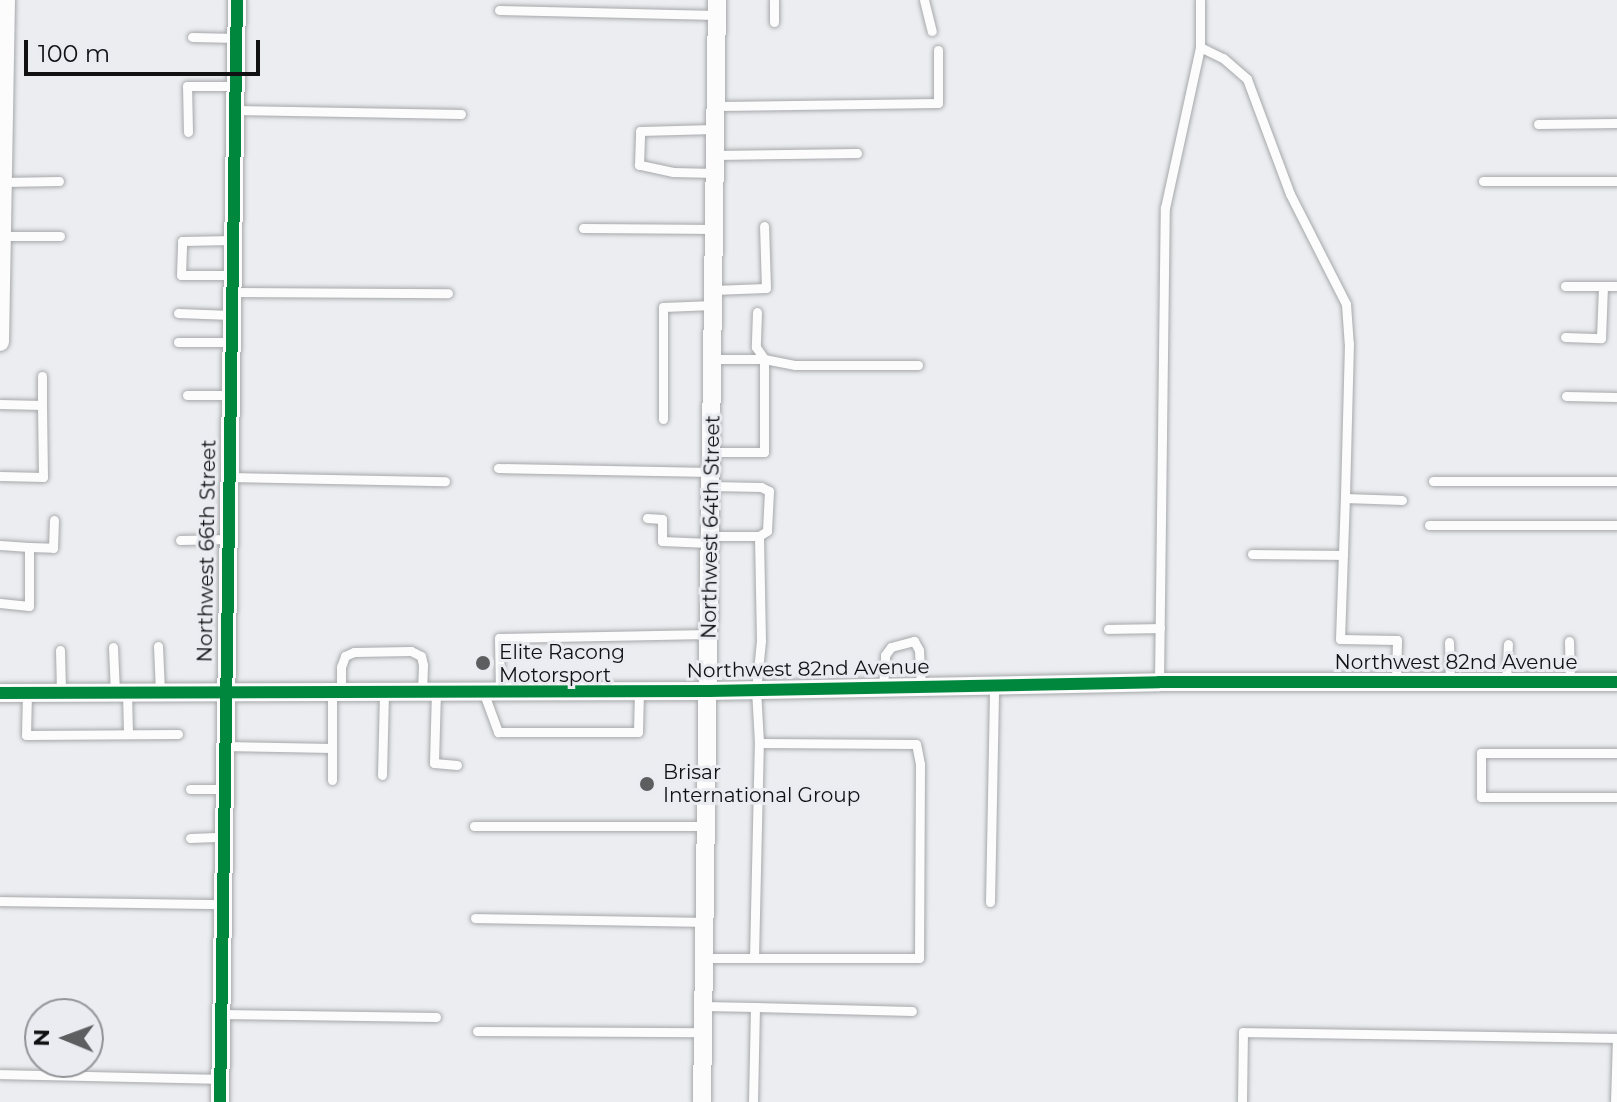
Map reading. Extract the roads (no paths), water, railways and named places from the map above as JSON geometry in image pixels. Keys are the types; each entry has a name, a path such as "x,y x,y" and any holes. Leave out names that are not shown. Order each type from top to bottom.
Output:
{"street":[{"path":"0,342 6,0"},
{"name":"Northwest 66th Street","path":"220,1102 237,0"},
{"name":"Northwest 64th Street","path":"702,1102 717,8"},
{"name":"Northwest 82nd Avenue","path":"0,693 709,691 1159,682 1617,682"}],"lane":[{"path":"774,0 774,22"},
{"path":"924,0 932,31"},
{"path":"1159,682 1165,208 1200,47 1200,0"},
{"path":"499,10 717,8"},
{"path":"192,37 237,38"},
{"path":"1200,47 1223,58 1247,79 1290,194 1346,304 1349,343 1340,639 1397,640 1396,682"},
{"path":"715,106 938,103 938,50"},
{"path":"188,132 187,86 236,86"},
{"path":"235,110 461,114"},
{"path":"1538,124 1617,123"},
{"path":"715,129 640,131 639,165 673,172 715,164 857,153"},
{"path":"2,176 59,181"},
{"path":"1483,181 1617,181"},
{"path":"663,419 663,307 766,288 764,226"},
{"path":"583,228 714,229"},
{"path":"1,230 60,236"},
{"path":"233,240 182,241 181,275 232,284 448,293"},
{"path":"1565,286 1617,286"},
{"path":"1565,337 1601,338 1603,286"},
{"path":"712,452 764,452 764,359 756,347 757,312"},
{"path":"178,313 231,315"},
{"path":"178,342 231,342"},
{"path":"712,359 764,359 795,365 918,365"},
{"path":"0,476 43,477 42,376"},
{"path":"187,395 230,395"},
{"path":"1566,396 1617,397"},
{"path":"0,404 42,405"},
{"path":"498,468 711,479 769,491 767,531 759,536 662,541 662,519 647,518"},
{"path":"228,477 445,481"},
{"path":"1433,481 1617,481"},
{"path":"1345,498 1402,500"},
{"path":"0,545 53,548 54,520"},
{"path":"1429,525 1617,525"},
{"path":"754,958 759,743 756,690 761,641 759,536"},
{"path":"180,540 227,539"},
{"path":"0,603 29,606 29,547"},
{"path":"1252,554 1343,555"},
{"path":"1108,629 1160,628"},
{"path":"639,691 638,732 498,732 491,691 499,638 709,634"},
{"path":"883,687 885,655 891,647 914,641 919,650 921,687"},
{"path":"1569,641 1570,682"},
{"path":"1449,642 1450,682"},
{"path":"1506,682 1508,644"},
{"path":"158,646 160,692"},
{"path":"113,647 128,734"},
{"path":"60,650 61,692"},
{"path":"332,780 336,692 345,656 354,652 411,651 421,656 429,691 434,763 457,765"},
{"path":"990,902 994,685"},
{"path":"27,692 26,735 178,734"},
{"path":"382,775 384,692"},
{"path":"704,958 919,958 920,764 916,744 759,743"},
{"path":"224,746 332,748"},
{"path":"1617,753 1481,753 1481,797 1617,797"},
{"path":"190,789 223,789"},
{"path":"474,826 706,826"},
{"path":"190,838 223,837"},
{"path":"0,901 222,904"},
{"path":"475,918 705,922"},
{"path":"703,1006 912,1011"},
{"path":"753,1102 755,1007"},
{"path":"221,1014 436,1017"},
{"path":"477,1031 703,1032"},
{"path":"1242,1102 1243,1032 1616,1038 1615,1102"},
{"path":"0,1074 220,1079"}],"place":[{"name":"Elite Racong Motorsport","path":"483,663"},
{"name":"Brisar International Group","path":"647,784"}]}
